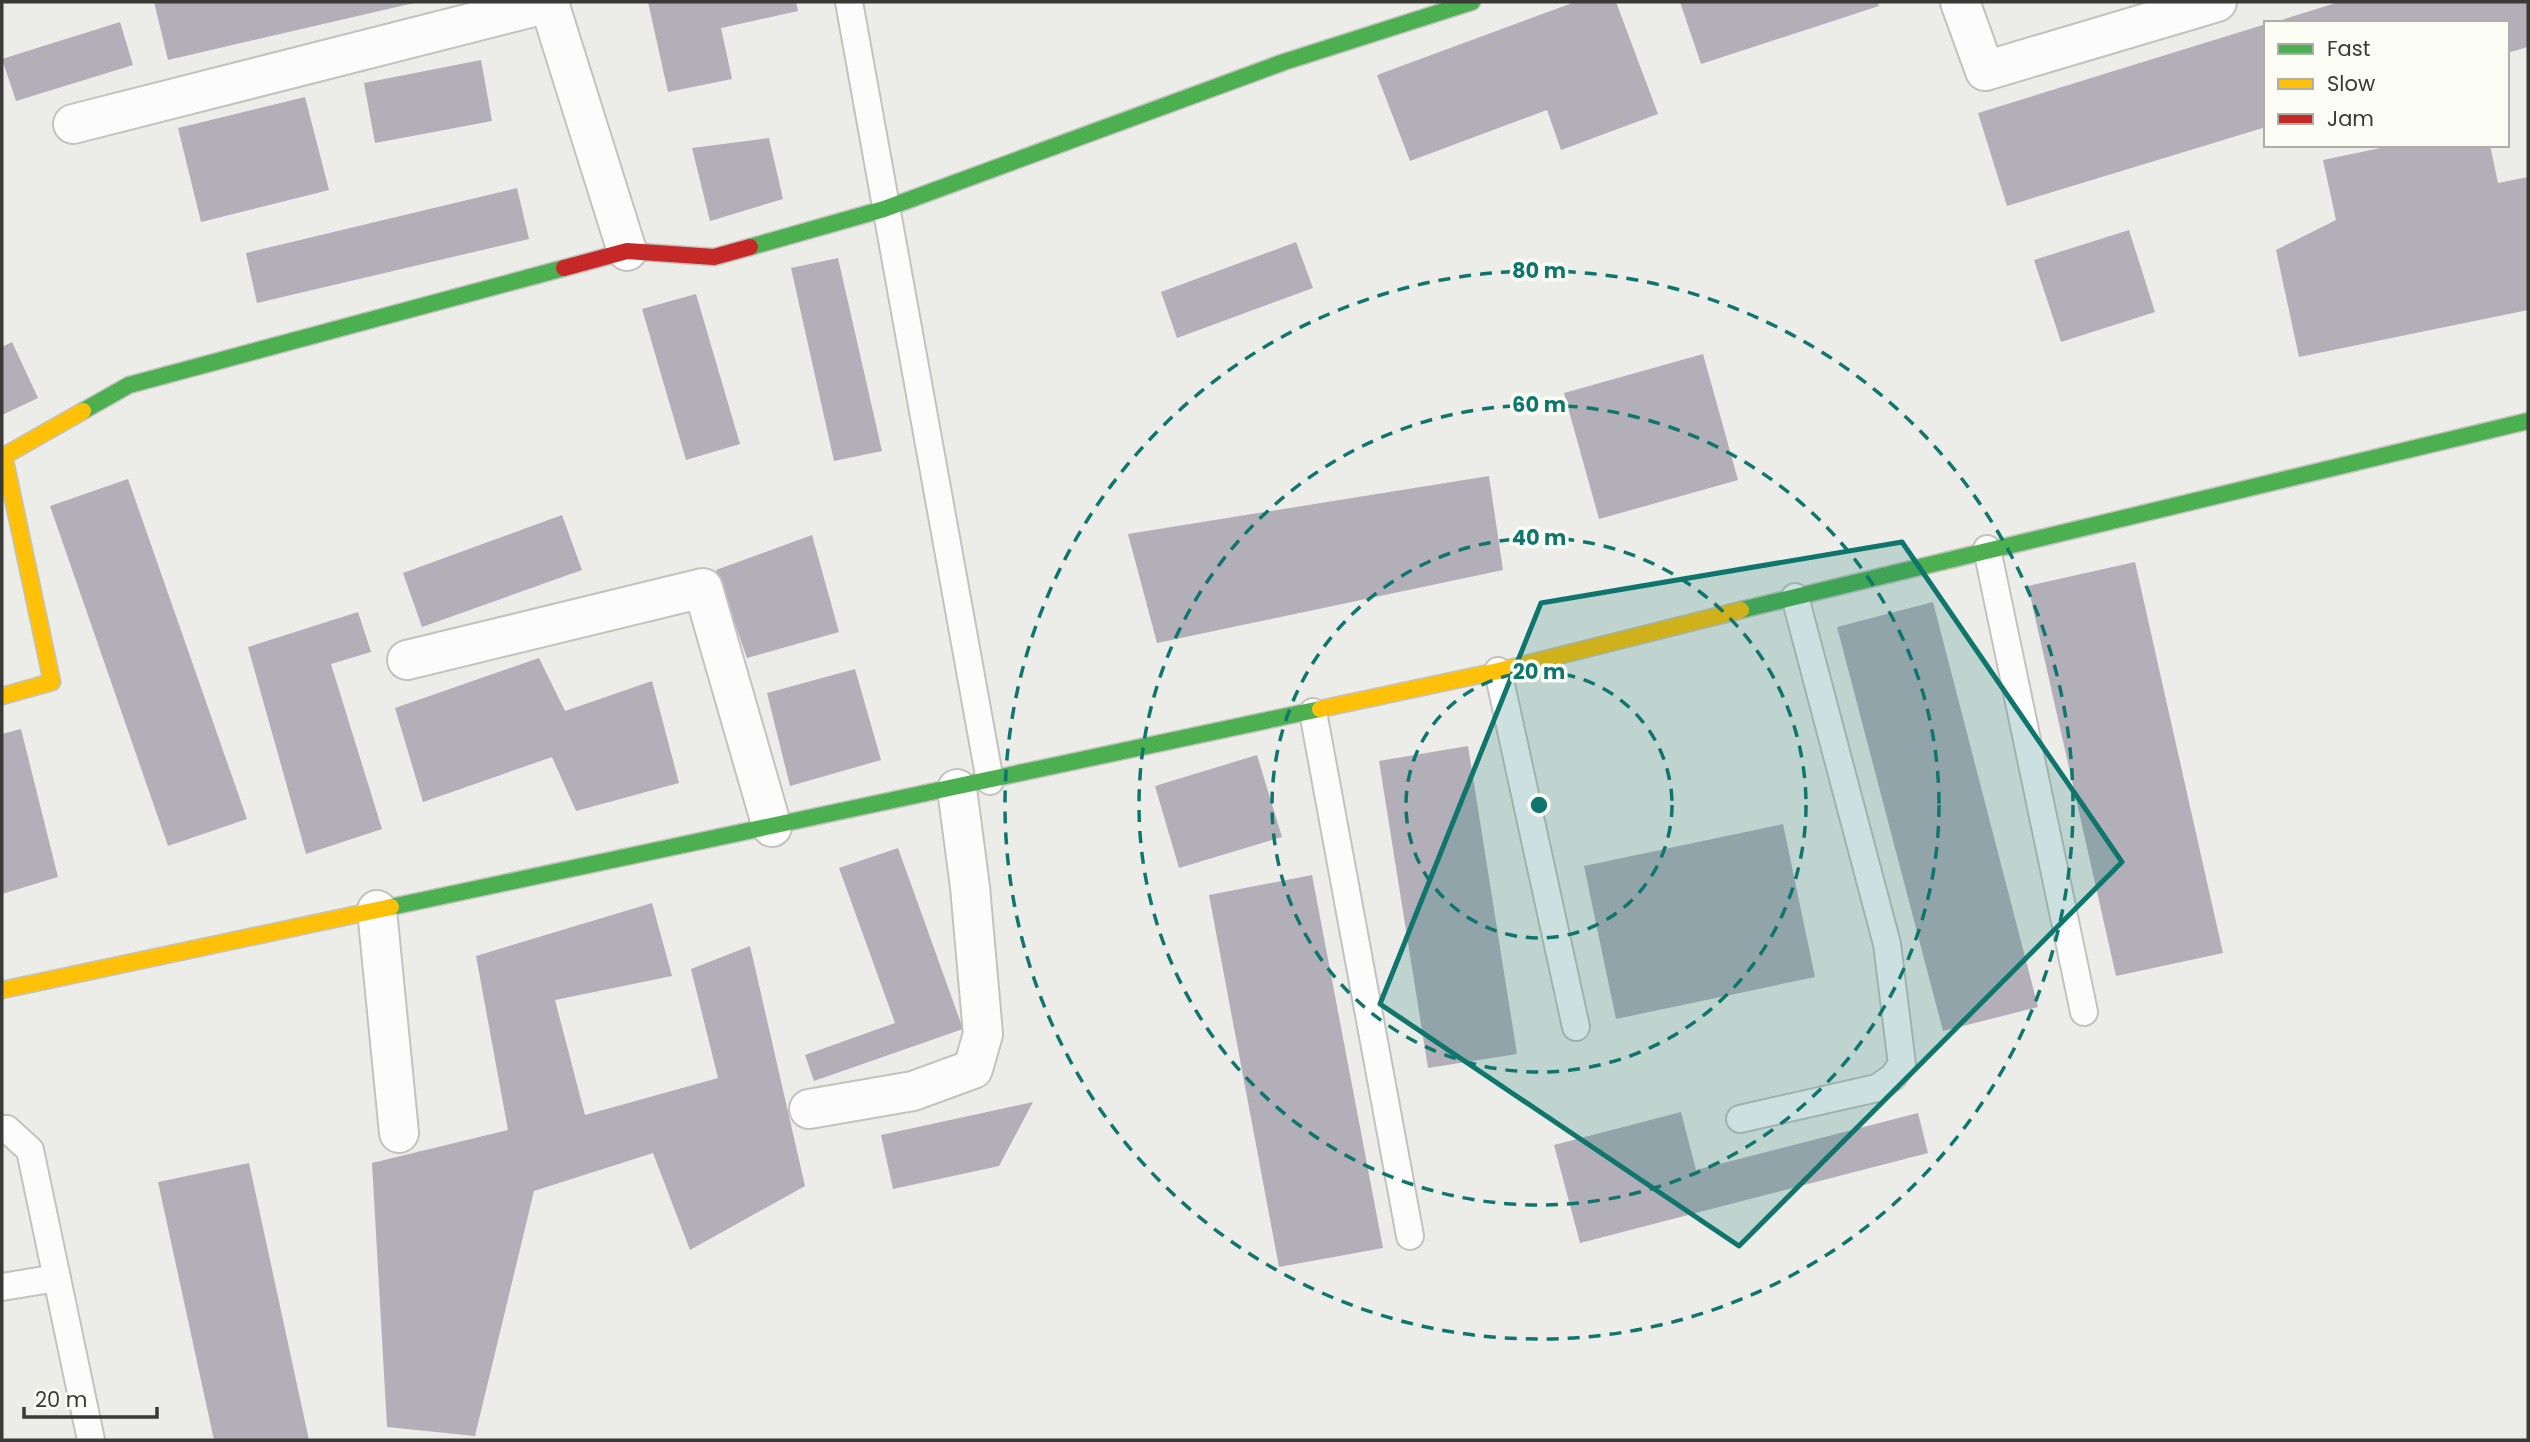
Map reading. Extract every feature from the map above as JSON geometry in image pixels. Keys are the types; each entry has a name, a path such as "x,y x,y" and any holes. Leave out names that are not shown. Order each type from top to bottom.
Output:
{"street":[{"path":"2,696 52,682 5,456 129,385 627,251 714,257 884,209 1284,62 1472,2"},
{"path":"1960,2 1985,71 2217,2"},
{"path":"73,124 549,3 627,251"},
{"path":"2,990 974,785 1498,671 1987,549 2528,421"},
{"path":"407,660 703,588 772,827"},
{"path":"809,1109 913,1091 973,1069 983,1034 970,887 974,785"},
{"path":"377,910 399,1133"}],"lane":[{"path":"849,2 974,785"},
{"path":"1987,549 2084,1012"},
{"path":"1740,1119 1877,1088 1894,1077 1902,1064 1887,944 1795,597"},
{"path":"1498,671 1576,1027"},
{"path":"1313,712 1410,1236"},
{"path":"2,1129 7,1129 30,1150 91,1440"},
{"path":"2,1287 57,1278"}],"highlighted area":[{"path":"1902,542 2122,862 1739,1246 1380,1004 1541,603"}],"building":[{"path":"154,2 414,2 414,3 168,60"},
{"path":"648,2 796,2 798,11 721,28 732,79 668,92"},
{"path":"1575,2 1616,2 1658,114 1561,150 1547,110 1410,161 1377,75"},
{"path":"1680,2 1878,2 1879,6 1701,64"},
{"path":"2339,2 2528,2 2528,47 2509,52 2509,21 2278,21"},
{"path":"120,22 133,65 16,101 2,59"},
{"path":"2264,25 2264,128 2007,206 1978,113"},
{"path":"481,60 492,121 375,143 364,83"},
{"path":"305,97 329,190 201,222 178,128"},
{"path":"769,138 783,199 710,221 692,148"},
{"path":"2385,147 2490,147 2498,183 2528,177 2528,310 2299,357 2276,250 2336,220 2323,160"},
{"path":"517,188 529,239 257,303 246,253"},
{"path":"2129,230 2155,312 2061,342 2034,260"},
{"path":"1296,242 1313,288 1177,338 1161,292"},
{"path":"838,258 882,451 834,461 791,268"},
{"path":"696,294 740,444 686,460 642,309"},
{"path":"12,342 38,398 2,415 2,347"},
{"path":"1703,354 1738,480 1599,519 1564,393"},
{"path":"1489,476 1503,570 1157,643 1128,534"},
{"path":"128,479 247,819 168,846 50,506"},
{"path":"562,515 582,570 422,627 403,573"},
{"path":"812,535 839,632 747,658 716,570"},
{"path":"2135,562 2223,953 2116,976 2028,586"},
{"path":"1933,602 2038,1007 1943,1031 1837,627"},
{"path":"358,612 371,652 331,664 382,829 306,854 248,647"},
{"path":"539,658 565,711 652,681 679,783 576,811 552,757 423,802 395,708"},
{"path":"855,669 881,760 790,786 767,693"},
{"path":"21,729 58,877 2,894 2,734"},
{"path":"1468,746 1517,1054 1428,1068 1379,761"},
{"path":"1257,755 1282,837 1179,868 1155,786"},
{"path":"1783,824 1815,977 1616,1019 1584,866"},
{"path":"898,848 963,1029 814,1081 805,1055 895,1023 839,868"},
{"path":"1312,875 1383,1248 1279,1267 1209,895"},
{"path":"652,903 672,976 555,1000 585,1115 718,1078 691,969 750,946 805,1186 690,1250 653,1153 534,1191 475,1436 387,1427 372,1163 508,1130 476,956"},
{"path":"1033,1102 999,1166 893,1189 881,1135"},
{"path":"1681,1112 1696,1170 1918,1113 1928,1153 1580,1243 1554,1145"},
{"path":"249,1163 309,1440 214,1440 158,1182"}],"traffic: fast":[{"path":"750,247 884,209 1284,62 1472,2"},
{"path":"83,411 129,385 564,268"},
{"path":"1741,610 2528,421"},
{"path":"391,907 1320,709"}],"traffic: slow":[{"path":"2,696 52,682 4,456 83,411"},
{"path":"1320,709 1498,671 1741,610"},
{"path":"2,990 391,907"}],"traffic: jam":[{"path":"564,268 627,251 714,257 750,247"}]}
